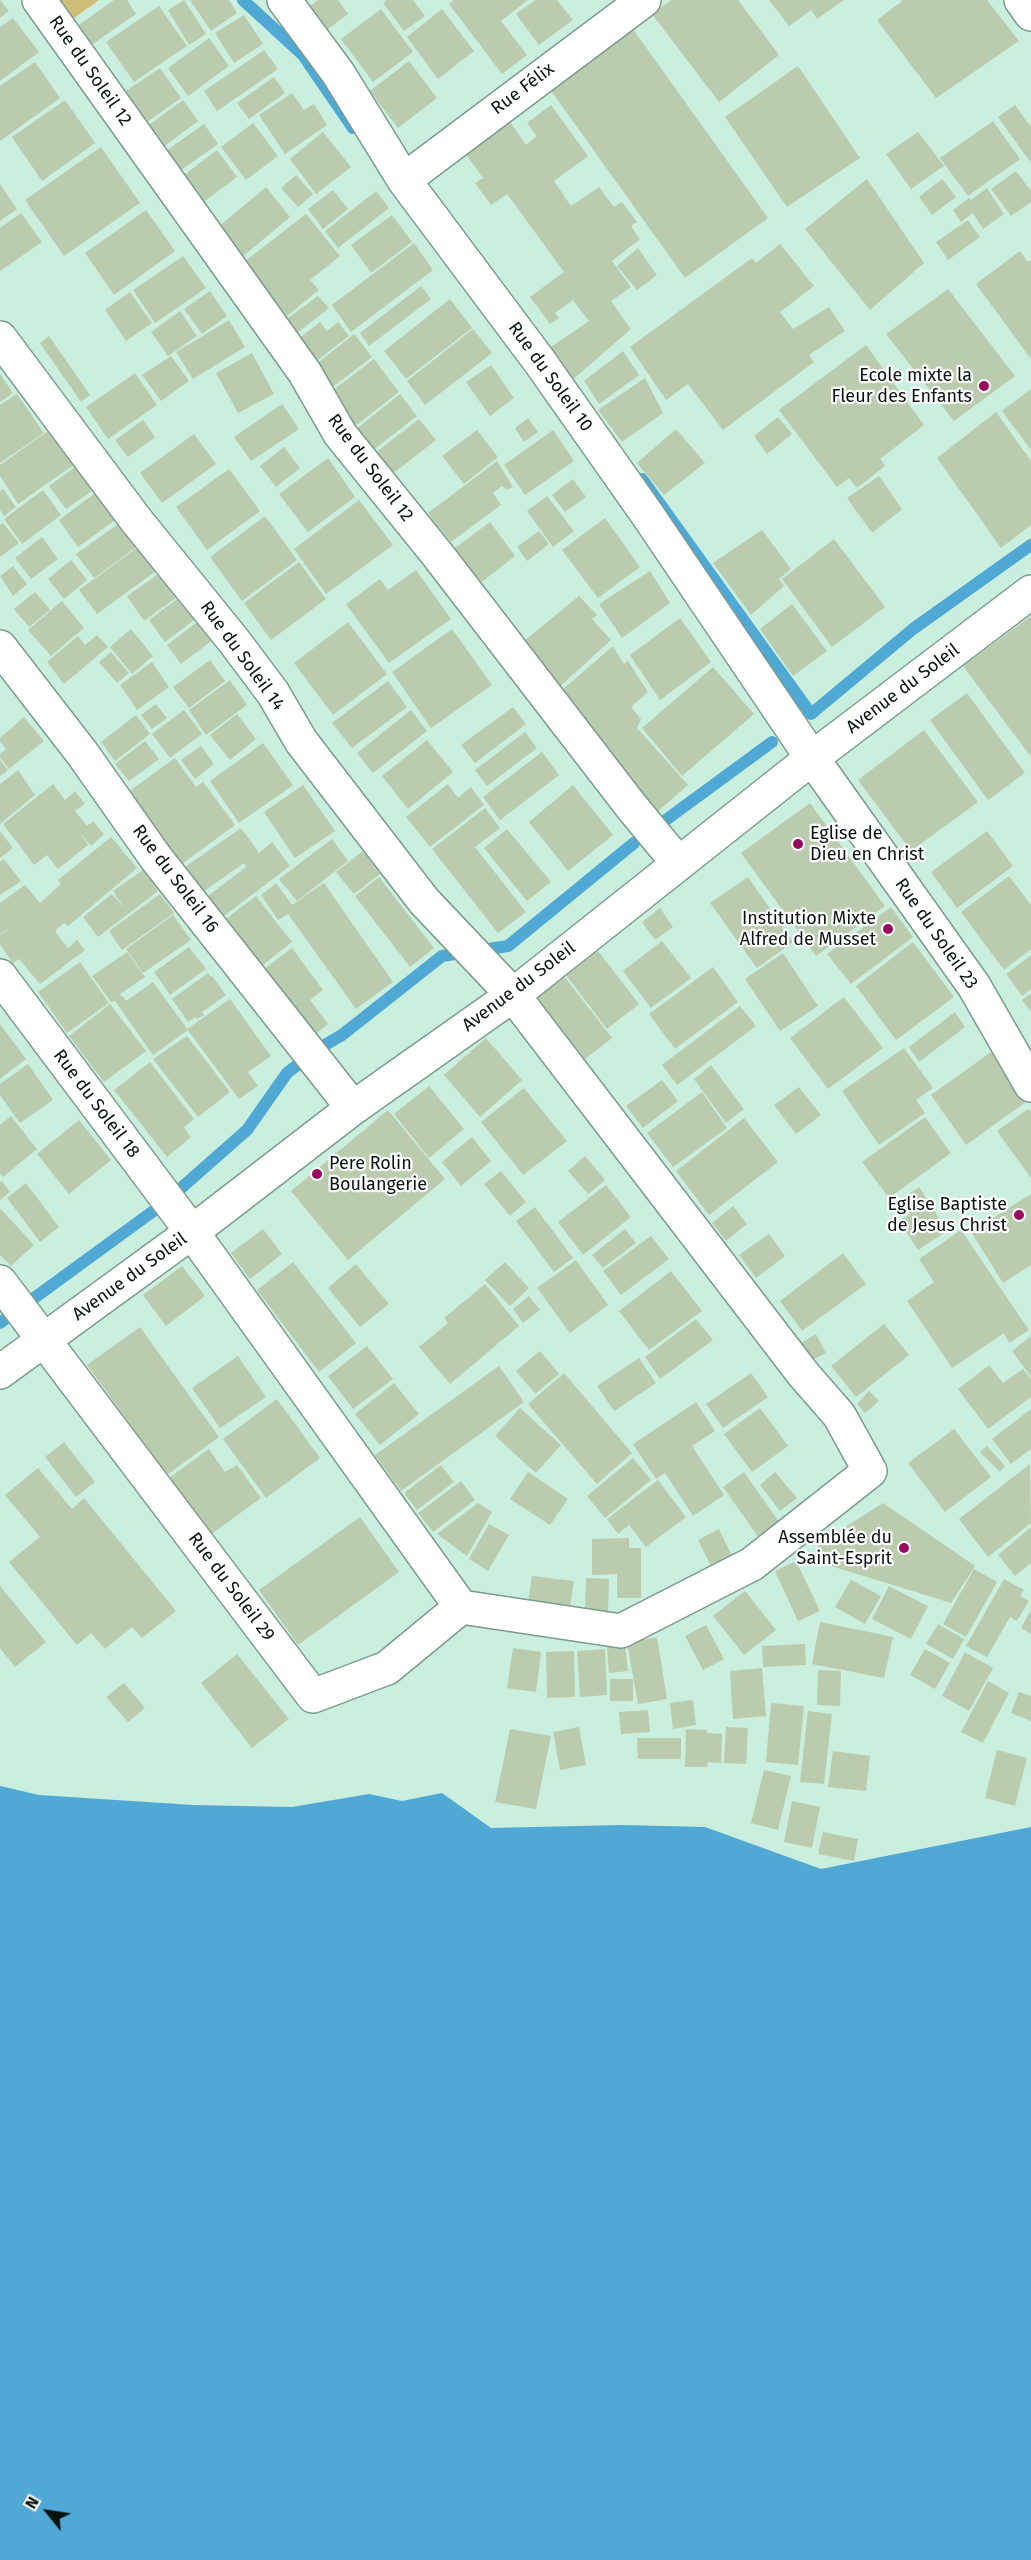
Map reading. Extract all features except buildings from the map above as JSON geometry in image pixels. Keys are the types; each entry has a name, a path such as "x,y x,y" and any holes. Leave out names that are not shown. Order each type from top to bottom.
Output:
{"street":[{"name":"Rue du Soleil 12","path":"39,0 305,373 340,434 437,554 631,806 678,863"},
{"name":"Rue du Soleil 10","path":"284,0 338,73 404,180 547,371 648,514 812,758"},
{"name":"Rue Félix","path":"404,180 644,0"},
{"path":"1021,0 1031,14"},
{"name":"Rue du Soleil 14","path":"0,338 136,520 234,641 273,693 301,741 424,901 513,995 748,1303 804,1375 839,1415 870,1471 752,1564 621,1631 461,1607"},
{"name":"Avenue du Soleil","path":"0,1372 192,1232 353,1108 513,995 812,758 1031,592"},
{"name":"Rue du Soleil 16","path":"0,647 82,753 156,858 353,1108"},
{"name":"Rue du Soleil 23","path":"812,758 974,986 1031,1085"},
{"name":"Rue du Soleil 18","path":"0,976 192,1232"},
{"path":"192,1232 461,1607"},
{"path":"0,1282 44,1339"},
{"name":"Rue du Soleil 29","path":"44,1339 313,1695 387,1668 461,1607"}],"shaded area":[{"path":"55,0 99,0 70,21"}],"water":[{"path":"0,1786 39,1795 193,1805 292,1807 369,1794 402,1801 442,1793 491,1828 621,1825 705,1827 821,1869 1031,1827 1031,2560 0,2560"}],"waterway":[{"path":"243,0 303,55 353,128"},
{"path":"642,479 811,714 913,629 1031,545"},
{"path":"659,825 772,742"},
{"path":"0,1323 163,1204 247,1130 287,1073 318,1049 342,1035 442,956 508,946 634,843"}],"place":[{"name":"Ecole mixte la Fleur des Enfants","path":"984,386"},
{"name":"Eglise de Dieu en Christ","path":"798,844"},
{"name":"Institution Mixte Alfred de Musset","path":"888,929"},
{"name":"Pere Rolin Boulangerie","path":"317,1174"},
{"name":"Eglise Baptiste de Jesus Christ","path":"1019,1215"},
{"name":"Assemblée du Saint-Esprit","path":"904,1548"}]}
